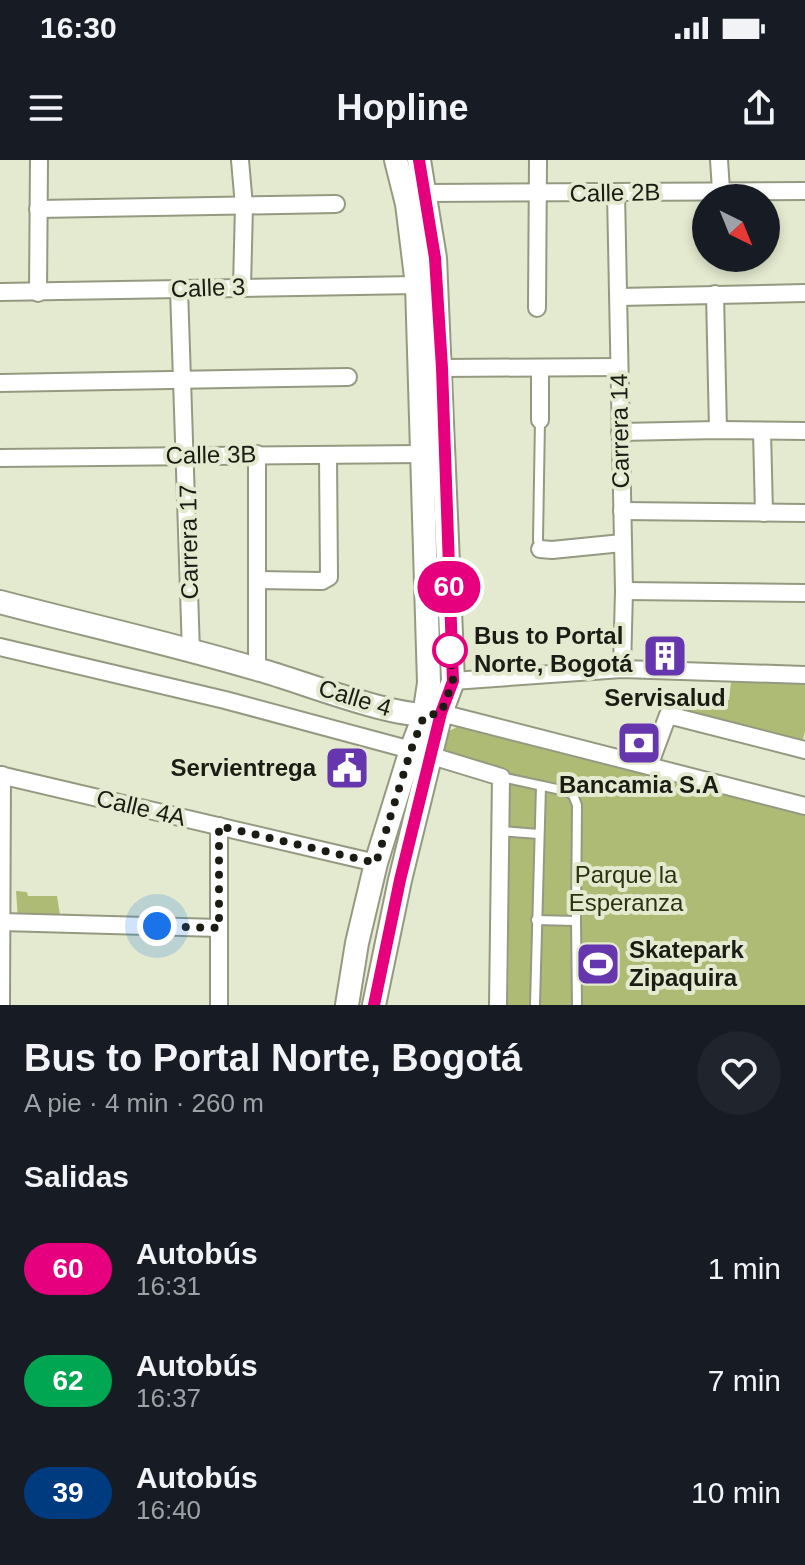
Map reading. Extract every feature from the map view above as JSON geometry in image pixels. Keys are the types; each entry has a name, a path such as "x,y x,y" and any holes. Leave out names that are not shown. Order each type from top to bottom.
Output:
{"main road":[{"path":"396,160 407,204 417,285 429,683 433,714"},
{"path":"347,1005 357,943 376,863 421,753 433,714 453,681 435,258 419,160"},
{"name":"Calle 4","path":"0,602 257,669 400,712 433,714"},
{"path":"374,1005 400,880 421,753"}],"street":[{"path":"38,293 39,160"},
{"path":"240,160 244,206 242,287"},
{"path":"537,308 538,160"},
{"path":"719,160 721,184"},
{"name":"Calle 2B","path":"426,193 692,191"},
{"name":"Calle 2B","path":"780,191 805,191"},
{"name":"Carrera 14","path":"616,193 624,591 622,669"},
{"path":"38,209 336,204"},
{"name":"Calle 3","path":"0,292 417,285"},
{"name":"Carrera 17","path":"179,289 191,652"},
{"path":"619,297 805,293"},
{"path":"715,294 718,430"},
{"path":"442,368 619,367"},
{"path":"540,368 540,420"},
{"path":"0,383 348,377"},
{"path":"762,431 764,513"},
{"path":"620,432 805,431"},
{"path":"257,454 257,669"},
{"name":"Calle 3B","path":"0,458 422,454"},
{"path":"257,580 322,581 329,577 328,455"},
{"path":"622,511 805,513"},
{"path":"540,549 622,543"},
{"path":"624,591 805,593"},
{"path":"0,647 240,704 501,777 498,1005"},
{"path":"453,681 622,669 805,675"},
{"name":"Calle 4","path":"433,714 804,802"},
{"path":"649,766 668,715 805,750"},
{"path":"1,775 1,1005"},
{"name":"Calle 4A","path":"1,775 376,863"},
{"path":"219,826 219,1005"},
{"path":"1,922 219,928"}],"lane":[{"path":"540,420 540,549"},
{"path":"501,777 570,793 577,805 577,1005"},
{"path":"535,1004 541,786"},
{"path":"500,831 539,834"},
{"path":"536,920 576,921"}],"green space":[{"path":"731,682 805,683 803,740 679,716 682,691 689,694 690,701 729,700"},
{"name":"Parque la Esperanza","path":"461,725 805,816 805,1005 508,1005 509,847 505,771 437,754 447,732"},
{"path":"16,891 27,892 28,896 57,896 60,915 18,919"}],"bus line":[{"name":"60","path":"374,1005 400,880 441,713 453,681 435,258 419,160"}],"place":[{"name":"Bus to Portal Norte, Bogotá","path":"450,650"},
{"name":"Servisalud","path":"665,656"},
{"name":"Bancamia S.A","path":"639,743"},
{"name":"Servientrega","path":"347,768"},
{"name":"Skatepark Zipaquira","path":"598,964"}],"route":[{"path":"157,926 219,928 219,826 376,863 424,716 441,713 453,681 450,650"}]}
